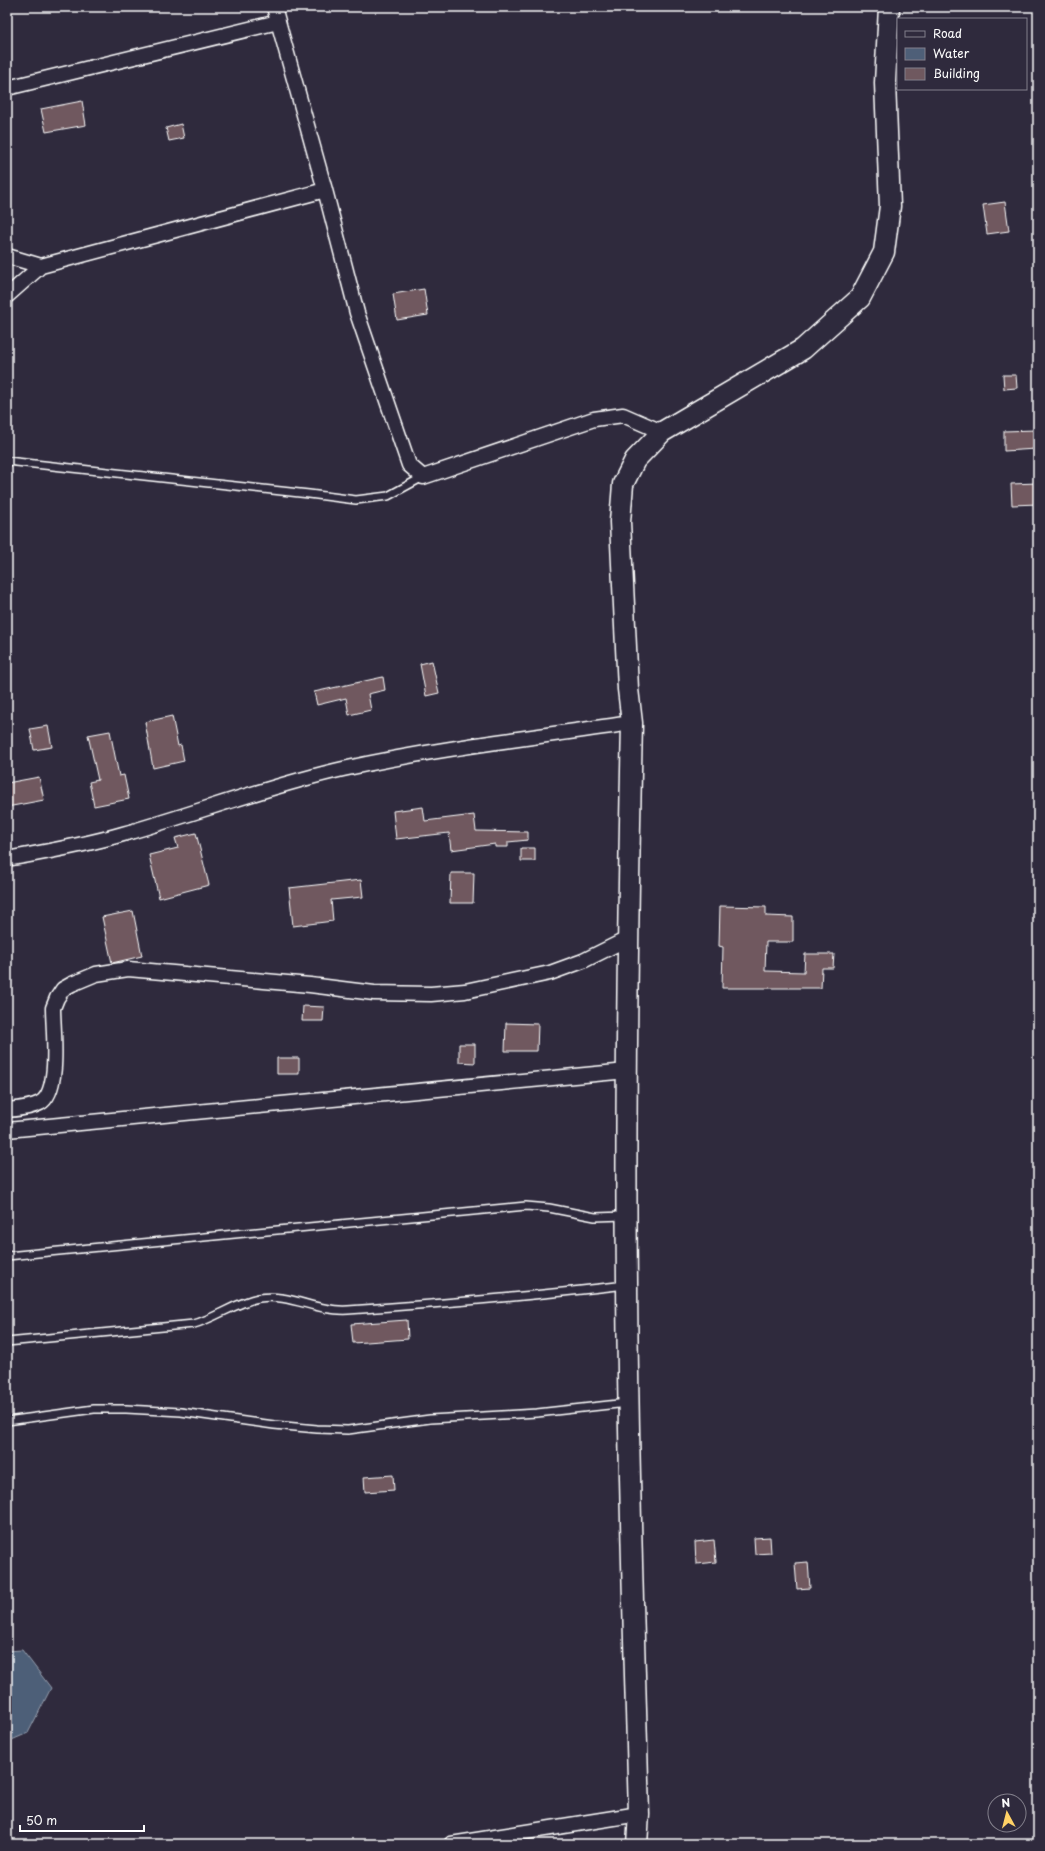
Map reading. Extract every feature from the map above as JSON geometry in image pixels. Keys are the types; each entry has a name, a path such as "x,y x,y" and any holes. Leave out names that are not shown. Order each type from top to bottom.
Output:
{"street":[{"path":"274,7 325,190 357,313 409,465 423,477 594,419 623,415 662,432"},
{"path":"637,1844 640,1814 629,1402 626,1216 627,939 632,724 628,689 620,522 623,484 635,460 662,432 803,349 860,298 884,252 890,206 885,83 888,7"},
{"path":"7,88 278,22"},
{"path":"7,296 41,266 325,190"},
{"path":"7,256 41,266"},
{"path":"7,859 47,852 122,835 251,794 342,770 470,747 632,724"},
{"path":"7,1110 40,1103 47,1098 53,1079 54,1008 57,998 63,989 96,974 128,969 302,985 374,994 431,994 464,991 550,973 582,961 627,939"},
{"path":"7,1130 627,1071"},
{"path":"451,1844 640,1814"}],"lane":[{"path":"7,461 356,500 388,496 423,477"},
{"path":"7,1256 526,1206 549,1208 595,1217 626,1216"},
{"path":"7,1342 194,1324 209,1320 256,1298 273,1296 289,1298 326,1309 347,1310 464,1302 627,1285"},
{"path":"7,1421 94,1409 126,1408 181,1412 274,1425 348,1430 430,1419 537,1413 629,1402"}],"water":[{"path":"22,1650 51,1688 28,1733 7,1742 7,1651"}],"building":[{"path":"82,101 86,125 46,132 41,109"},
{"path":"181,124 184,138 169,141 166,128"},
{"path":"1005,202 1009,231 987,234 983,205"},
{"path":"424,289 428,315 397,320 393,294"},
{"path":"1003,375 1016,375 1017,388 1004,389"},
{"path":"1036,430 1036,449 1004,451 1004,431"},
{"path":"1038,483 1038,504 1012,505 1011,484"},
{"path":"432,661 439,693 426,696 420,664"},
{"path":"383,677 385,690 368,694 371,710 349,715 346,698 317,705 314,692"},
{"path":"172,716 178,746 181,745 184,761 153,768 145,722"},
{"path":"48,726 52,747 34,750 30,729"},
{"path":"110,731 119,776 124,775 129,799 94,806 89,782 98,780 88,735"},
{"path":"39,777 44,800 7,807 7,783"},
{"path":"423,807 425,821 474,815 476,831 528,832 528,840 508,842 508,847 495,847 495,844 451,850 449,833 396,839 393,811"},
{"path":"196,833 209,885 159,898 149,855 178,848 175,838"},
{"path":"521,848 535,848 535,861 521,861"},
{"path":"451,873 474,873 473,903 450,903"},
{"path":"361,880 363,897 331,900 333,921 293,926 289,888"},
{"path":"720,906 766,907 766,916 793,917 793,942 766,942 765,971 804,972 805,954 834,954 833,968 822,968 821,988 722,988 723,947 719,946"},
{"path":"133,911 142,956 112,963 102,917"},
{"path":"303,1006 324,1007 323,1021 302,1021"},
{"path":"506,1023 538,1024 537,1051 505,1051"},
{"path":"459,1044 475,1044 475,1063 459,1062"},
{"path":"277,1058 299,1058 299,1074 277,1074"},
{"path":"407,1320 408,1339 353,1343 351,1324"},
{"path":"393,1475 394,1490 365,1492 364,1477"},
{"path":"770,1537 771,1553 755,1554 754,1538"},
{"path":"714,1540 716,1562 696,1564 695,1542"},
{"path":"808,1562 810,1588 797,1589 795,1563"}]}
